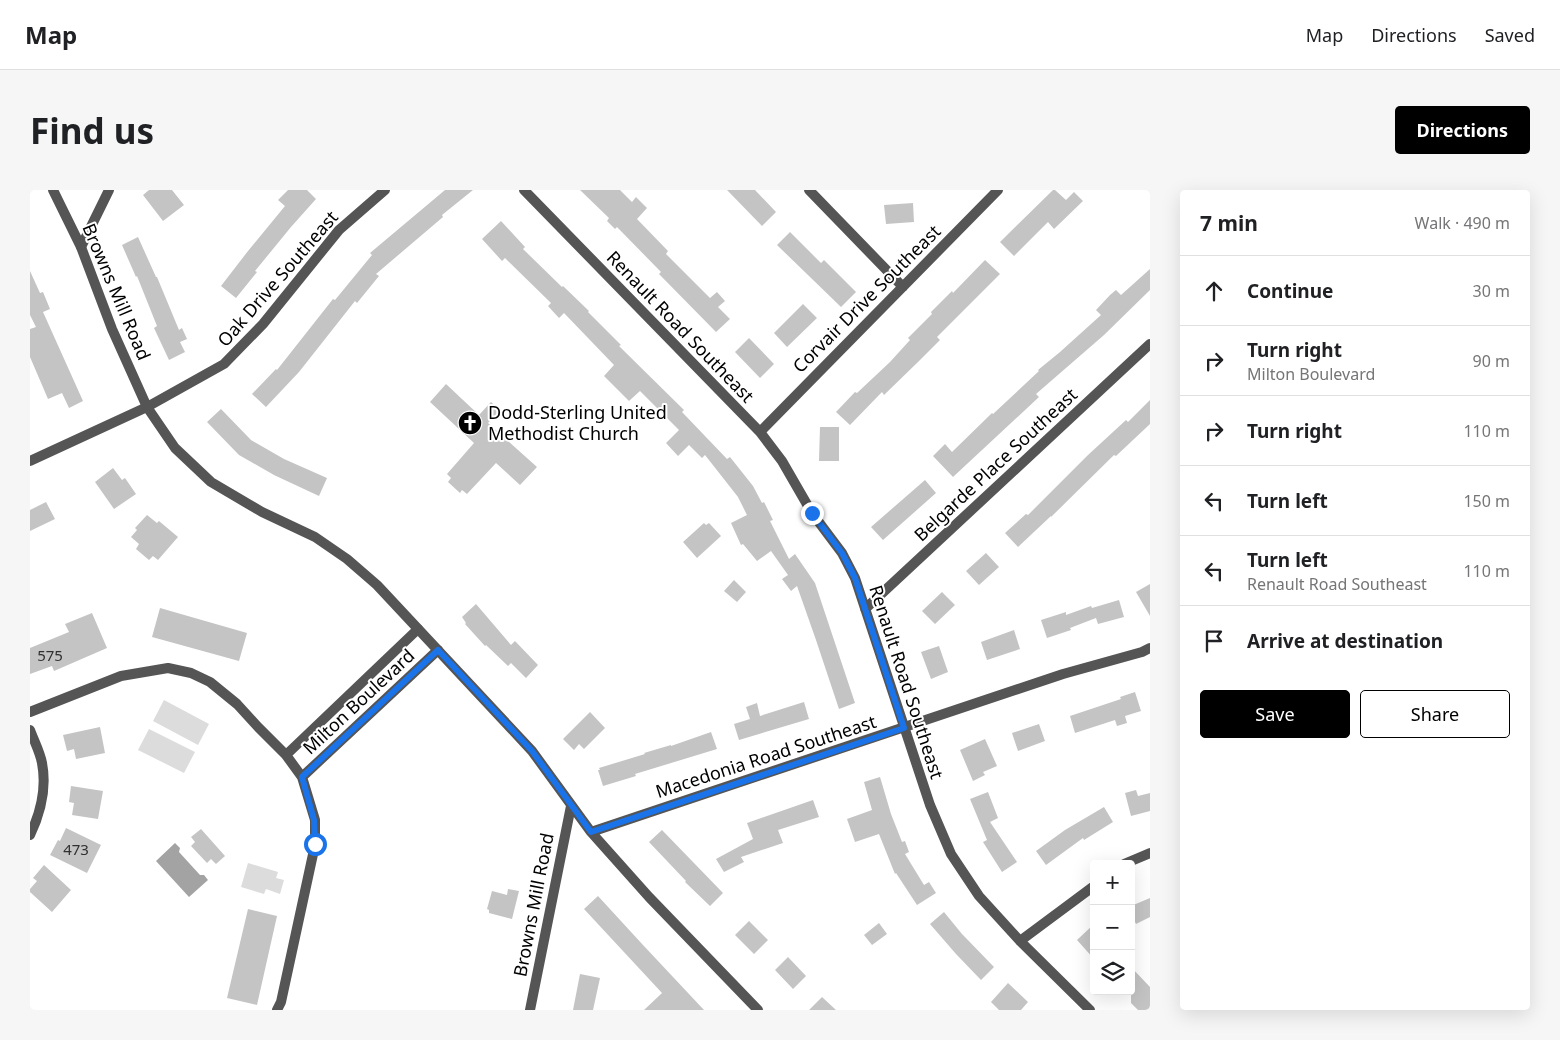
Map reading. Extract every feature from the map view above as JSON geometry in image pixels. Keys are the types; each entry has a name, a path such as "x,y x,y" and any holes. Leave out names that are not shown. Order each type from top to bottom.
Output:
{"street":[{"name":"Browns Mill Road","path":"53,190 81,246 112,328 147,406 175,448 211,482 262,512 315,537 347,559 377,585 532,751 591,832 649,897 758,1010"},
{"path":"81,246 109,190"},
{"name":"Oak Drive Southeast","path":"30,461 147,406 224,364 263,324 339,230 385,190"},
{"name":"Renault Road Southeast","path":"524,190 760,432 782,461 812,513 842,553 855,578 930,805 950,854 979,896 1020,941 1090,1010"},
{"path":"809,190 903,286"},
{"name":"Corvair Drive Southeast","path":"760,432 998,190"},
{"name":"Belgarde Place Southeast","path":"865,609 1150,344"},
{"name":"Milton Boulevard","path":"286,755 418,629"},
{"name":"Macedonia Road Southeast","path":"591,832 1063,674 1142,652 1150,648"},
{"name":"Milton Boulevard","path":"302,777 438,650"},
{"path":"30,712 121,676 168,668 191,672 210,682 237,704 286,755 302,777 314,820 315,844 281,1002 277,1010"},
{"path":"30,730 42,762 45,785 39,816 30,835"},
{"name":"Browns Mill Road","path":"530,1010 571,806"},
{"path":"1133,860 1150,853"},
{"path":"1020,941 1090,889"}],"shaded area":[{"path":"164,700 209,724 198,745 153,721"},
{"path":"149,729 195,752 184,773 138,750"},
{"path":"175,843 180,848 179,852 200,875 204,875 208,880 189,897 156,861"},
{"path":"248,863 278,872 276,878 284,880 280,894 266,889 264,894 241,887"}],"building":[{"path":"149,190 172,190 184,205 163,221 143,195"},
{"path":"288,190 307,190 316,199 255,271 257,272 236,298 221,286 285,206 278,200"},
{"path":"445,190 473,190 376,274 379,276 357,303 355,301 299,372 266,407 252,394 277,370 333,299 335,300 372,255 370,253"},
{"path":"580,190 620,190 632,202 636,197 647,208 637,219 668,251 666,254 710,298 717,292 725,301 718,307 730,319 716,332 659,274 661,272 617,227 615,229 607,221 609,218"},
{"path":"727,190 755,190 776,212 762,226"},
{"path":"1053,190 1066,200 1074,192 1083,201 1054,229 1048,222 1014,256 1000,242"},
{"path":"913,203 914,222 886,224 884,205"},
{"path":"501,221 525,247 523,249 589,311 621,345 619,346 684,410 682,412 727,459 730,457 753,486 773,520 770,521 789,559 795,554 815,583 855,703 839,709 797,586 791,591 782,579 788,575 771,551 757,561 743,544 741,545 731,523 747,515 738,497 705,455 702,458 689,445 678,456 666,443 679,430 640,391 629,401 604,376 614,365 564,313 559,318 548,306 551,303 505,258 502,261 482,239"},
{"path":"790,232 821,263 824,260 856,292 841,307 777,245"},
{"path":"138,237 179,330 182,328 187,339 180,342 185,352 169,360 154,328 157,326 137,276 122,245"},
{"path":"985,260 1000,274 937,337 940,340 884,395 882,392 850,425 836,412 855,392 857,393 890,362 910,340 908,338 932,314 931,312 952,291 953,293"},
{"path":"1150,269 1150,290 1104,335 1036,394 1039,397 953,477 933,456 945,444 952,452 1038,370 1101,315 1096,310 1110,295 1116,290 1121,295"},
{"path":"30,271 40,293 43,292 50,309 43,312 83,401 69,408 62,393 48,399 30,357 30,329 36,327 30,315"},
{"path":"803,304 817,318 787,347 774,333"},
{"path":"749,338 774,364 760,378 735,352"},
{"name":"Dodd-Sterling United Methodist Church","path":"446,384 479,415 491,402 500,410 488,423 537,467 520,485 496,463 467,494 462,490 460,493 448,482 451,478 447,474 474,443 430,402"},
{"path":"1150,400 1150,424 1116,456 1114,455 1018,547 1005,533 1026,514 1028,515 1088,455 1126,420 1128,422"},
{"path":"221,409 251,440 284,459 327,478 319,496 274,475 239,455 207,422"},
{"path":"820,427 839,427 839,461 819,461"},
{"path":"113,468 122,480 125,478 136,494 114,509 95,482"},
{"path":"925,480 936,493 883,540 871,527"},
{"path":"46,502 55,519 30,531 30,510"},
{"path":"147,515 157,523 159,521 178,537 158,560 153,556 149,560 136,549 139,544 131,537 137,530 135,528"},
{"path":"704,523 706,525 709,523 721,536 697,558 683,542"},
{"path":"986,553 999,567 979,585 966,571"},
{"path":"734,580 746,592 737,602 724,591"},
{"path":"1150,584 1150,616 1136,592"},
{"path":"942,592 955,605 935,624 922,611"},
{"path":"1119,600 1124,617 1098,624 1096,618 1070,628 1071,630 1047,638 1041,620 1066,612 1066,615 1091,606 1092,608"},
{"path":"476,604 511,645 515,641 538,665 526,678 511,663 508,666 485,646 465,624 462,617"},
{"path":"160,608 247,633 239,661 152,637"},
{"path":"92,613 107,648 54,671 52,666 30,674 30,648 69,632 65,624"},
{"path":"1014,630 1020,649 987,660 981,642"},
{"path":"939,646 948,672 931,679 921,652"},
{"path":"1135,692 1141,711 1125,716 1127,723 1117,726 1115,720 1075,733 1070,716 1121,699 1120,697"},
{"path":"804,702 809,719 739,740 734,724 750,719 746,707 757,703 760,716"},
{"path":"590,712 605,728 584,749 579,744 574,750 563,739"},
{"path":"1039,724 1045,741 1018,751 1012,733"},
{"path":"100,727 105,753 76,759 74,749 67,751 63,735"},
{"path":"711,732 717,749 635,774 636,776 603,786 599,768"},
{"path":"985,739 997,766 983,772 985,775 973,781 960,750"},
{"path":"880,777 891,814 902,842 905,841 909,852 905,854 924,885 929,882 936,893 917,905 895,874 879,834 855,842 847,819 872,810 864,782"},
{"path":"71,786 103,791 98,819 72,815 74,803 69,802"},
{"path":"1136,790 1138,796 1150,793 1150,811 1131,816 1125,793"},
{"path":"988,792 998,818 990,822 1017,862 1002,872 983,842 987,840 970,799"},
{"path":"813,800 819,817 778,830 783,843 741,857 744,862 724,872 716,859 753,839 747,823"},
{"path":"1104,807 1113,822 1084,840 1083,838 1046,865 1036,851 1065,830"},
{"path":"66,828 101,845 87,873 50,855"},
{"path":"201,829 225,856 216,864 211,859 207,863 191,846 195,842 191,837"},
{"path":"662,830 723,893 710,906 685,882 649,842"},
{"path":"44,865 71,890 52,912 30,892 30,889 37,881 33,878"},
{"path":"508,889 519,891 512,919 489,913 487,909 492,891 507,895"},
{"path":"598,896 704,1010 644,1010 662,993 584,909"},
{"path":"1150,898 1150,917 1136,924 1135,922 1135,904"},
{"path":"248,909 277,916 257,1005 227,998"},
{"path":"944,912 994,967 981,980 930,924"},
{"path":"749,921 768,940 754,954 735,935"},
{"path":"879,923 887,934 872,945 864,935"},
{"path":"1090,928 1090,955 1077,940"},
{"path":"788,957 806,976 793,989 775,970"},
{"path":"1135,971 1150,987 1150,1010 1138,1010 1131,1003 1131,995 1135,995"},
{"path":"580,974 600,978 593,1010 573,1010"},
{"path":"1008,983 1028,1002 1021,1010 999,1010 991,1002"},
{"path":"822,997 836,1010 809,1010"}],"place":[{"name":"Dodd-Sterling United Methodist Church","path":"470,423"}],"route":[{"path":"315,844 314,820 302,777 438,650 532,751 591,832 904,728 855,578 842,553 812,513"}]}
